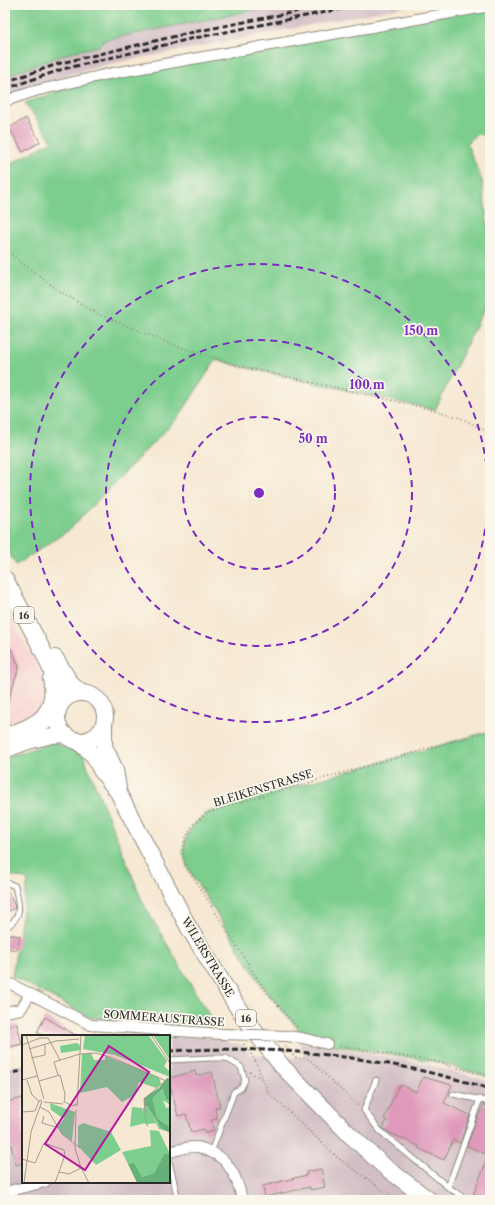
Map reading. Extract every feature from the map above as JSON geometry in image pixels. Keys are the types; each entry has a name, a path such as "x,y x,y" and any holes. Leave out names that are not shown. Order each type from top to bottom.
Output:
{"main road":[{"name":"16","path":"5,579 43,652 56,681 59,708"},
{"name":"16","path":"43,652 55,659 71,684 81,693"},
{"path":"5,740 42,725 67,698 73,694 81,693 88,694 95,698 104,709 105,717 101,732 95,738 87,741 79,742 68,738 63,735 59,728 57,721 59,708"},
{"name":"WILERSTRASSE","path":"104,724 104,746 115,770 118,792"},
{"path":"5,751 34,740 50,736 63,735"},
{"name":"WILERSTRASSE","path":"79,742 94,756 101,770 118,792 189,928 238,1008 282,1066 347,1132 385,1167 429,1200"}],"street":[{"path":"5,101 35,91 108,74 490,6"},
{"path":"5,734 28,725 41,716 46,708 49,700 50,689 47,675 42,665 43,652"},
{"name":"SOMMERAUSTRASSE","path":"5,981 91,1025 222,1034 285,1041 302,1038 327,1044"},
{"path":"5,1012 21,1009 30,994"},
{"path":"170,1152 198,1147 222,1158 233,1171 240,1188 242,1200"},
{"path":"5,1192 41,1183"}],"lane":[{"path":"5,882 15,886 20,908 14,922 5,928"},
{"path":"170,1060 226,1058 242,1067 245,1080 241,1088 234,1092 211,1152"},
{"path":"376,1080 364,1110 379,1130 448,1187 467,1200"},
{"path":"453,1094 490,1102"},
{"path":"448,1187 480,1099"},
{"path":"170,1164 178,1200"}],"path":[{"path":"5,250 59,291 98,314 167,342 238,366 435,410 463,419 490,433"},
{"name":"BLEIKENSTRASSE","path":"302,1038 296,1024 264,989 187,867 183,851 186,837 194,824 207,813 230,805 490,731"},
{"path":"242,1041 254,1058 268,1092 338,1158 397,1200"},
{"path":"285,1041 295,1058 308,1059 364,1110"},
{"path":"327,1044 437,1062 490,1077"},
{"path":"242,1067 262,1079"}],"shaded area":[{"path":"278,5 414,5 109,64 68,75 5,97 5,76 72,52 99,46 104,40"},
{"path":"5,607 46,683 42,707 27,723 5,731"},
{"path":"124,1033 163,1035 124,1035"},
{"path":"170,1035 222,1038 231,1043 241,1044 250,1055 304,1058 300,1042 430,1065 490,1081 490,1200 5,1200 5,1068 22,1065 22,1183 170,1183"}],"green space":[{"path":"5,5 278,5 104,40 99,46 72,52 5,76"},
{"path":"490,6 490,136 476,134 467,144 482,181 490,246 490,297 435,410 239,366 216,359 181,414 69,530 16,565 5,546 5,167 52,141 25,103 108,74"},
{"path":"490,731 490,1077 437,1062 327,1044 302,1038 295,1025 264,989 187,867 183,851 186,837 194,824 207,813 230,805"},
{"path":"53,742 83,755 144,905 216,1027 91,1018 12,976 28,880 5,874 5,758"}],"building":[{"path":"26,118 40,142 23,152 9,128"},
{"path":"5,639 14,654 19,667 7,705 5,704"},
{"path":"5,886 15,908 5,913"},
{"path":"7,934 20,936 17,950 5,948"},
{"path":"45,1017 75,1035 42,1035 37,1032"},
{"path":"17,1024 22,1044 5,1048 5,1027"},
{"path":"195,1071 196,1076 212,1072 220,1107 215,1108 217,1119 211,1120 214,1130 205,1133 204,1129 191,1132 186,1114 178,1116 170,1084 170,1078"},
{"path":"423,1077 452,1085 444,1103 470,1115 460,1143 453,1140 444,1160 418,1148 419,1146 390,1133 383,1128 387,1120 384,1119 398,1087 402,1085 416,1092"},
{"path":"22,1098 22,1163 16,1165 5,1121 5,1102"},
{"path":"484,1105 490,1106 490,1200 471,1200 489,1155 467,1146 477,1118"},
{"path":"321,1169 325,1187 310,1190 310,1187 265,1197 263,1186 307,1175 306,1172"}],"railway":[{"path":"5,82 61,63 189,33 330,5"},
{"path":"5,89 63,69 190,39 361,5"},
{"path":"170,1051 250,1049 331,1055 412,1069 490,1089"},
{"path":"5,1074 22,1071"}]}
